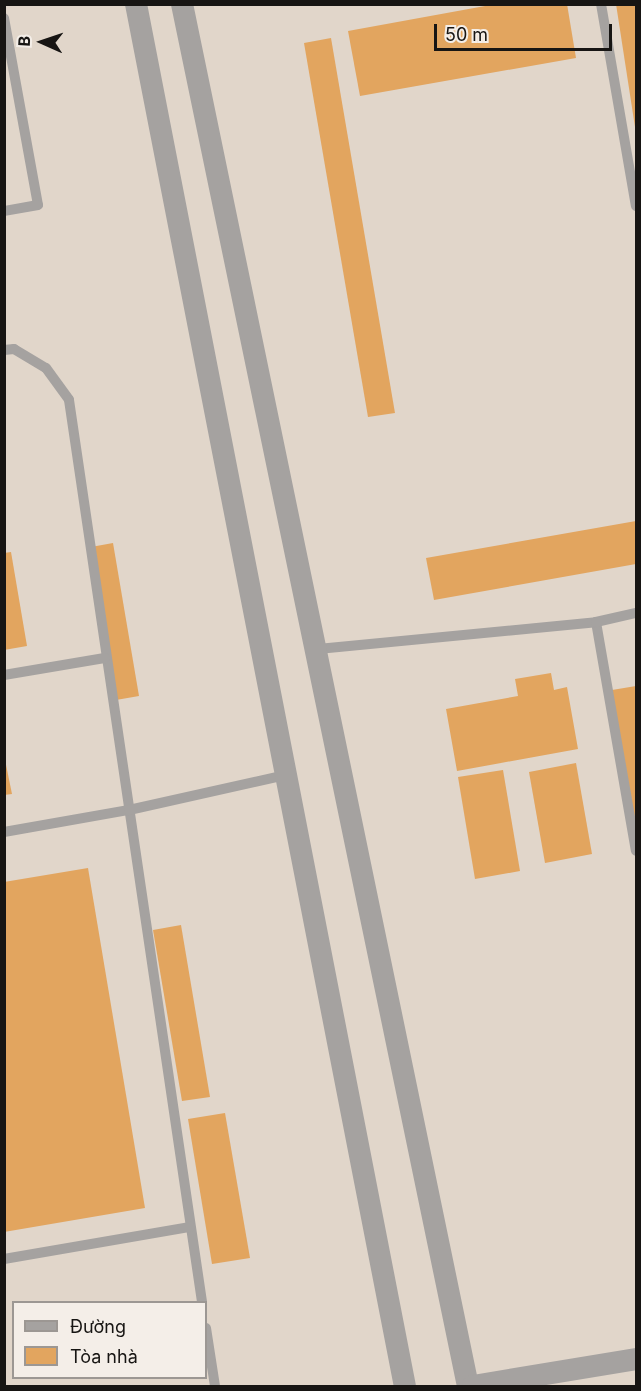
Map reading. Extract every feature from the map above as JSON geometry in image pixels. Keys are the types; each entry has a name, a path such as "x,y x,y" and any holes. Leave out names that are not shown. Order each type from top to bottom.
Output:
{"street":[{"path":"136,4 405,1386"},
{"path":"182,4 318,649 468,1386"},
{"path":"473,1386 636,1359"}],"lane":[{"path":"601,4 636,206"},
{"path":"4,18 38,205 4,211"},
{"path":"4,350 14,349 46,368 69,400 105,658 202,1301"},
{"path":"318,649 596,621 636,613"},
{"path":"596,621 636,851"},
{"path":"4,675 105,658"},
{"path":"4,832 129,810 285,775"},
{"path":"4,1259 190,1227"},
{"path":"207,1334 215,1386"}],"shaded area":[{"path":"5,5 636,5 636,1386 5,1386"}],"building":[{"path":"496,4 567,4 576,58 360,96 348,31"},
{"path":"616,4 636,4 636,127 635,127"},
{"path":"331,38 395,413 368,417 304,43"},
{"path":"636,521 636,564 434,600 426,558"},
{"path":"113,543 139,696 116,700 91,547"},
{"path":"11,552 27,646 4,650 4,553"},
{"path":"551,673 554,690 567,687 578,749 457,771 446,709 518,696 515,679"},
{"path":"636,686 636,820 635,820 612,690"},
{"path":"4,755 12,794 4,795"},
{"path":"576,763 592,854 545,863 529,772"},
{"path":"503,770 520,871 475,879 458,777"},
{"path":"88,868 145,1208 4,1232 4,882"},
{"path":"181,925 210,1097 182,1101 153,930"},
{"path":"225,1113 250,1258 212,1264 188,1119"}]}
